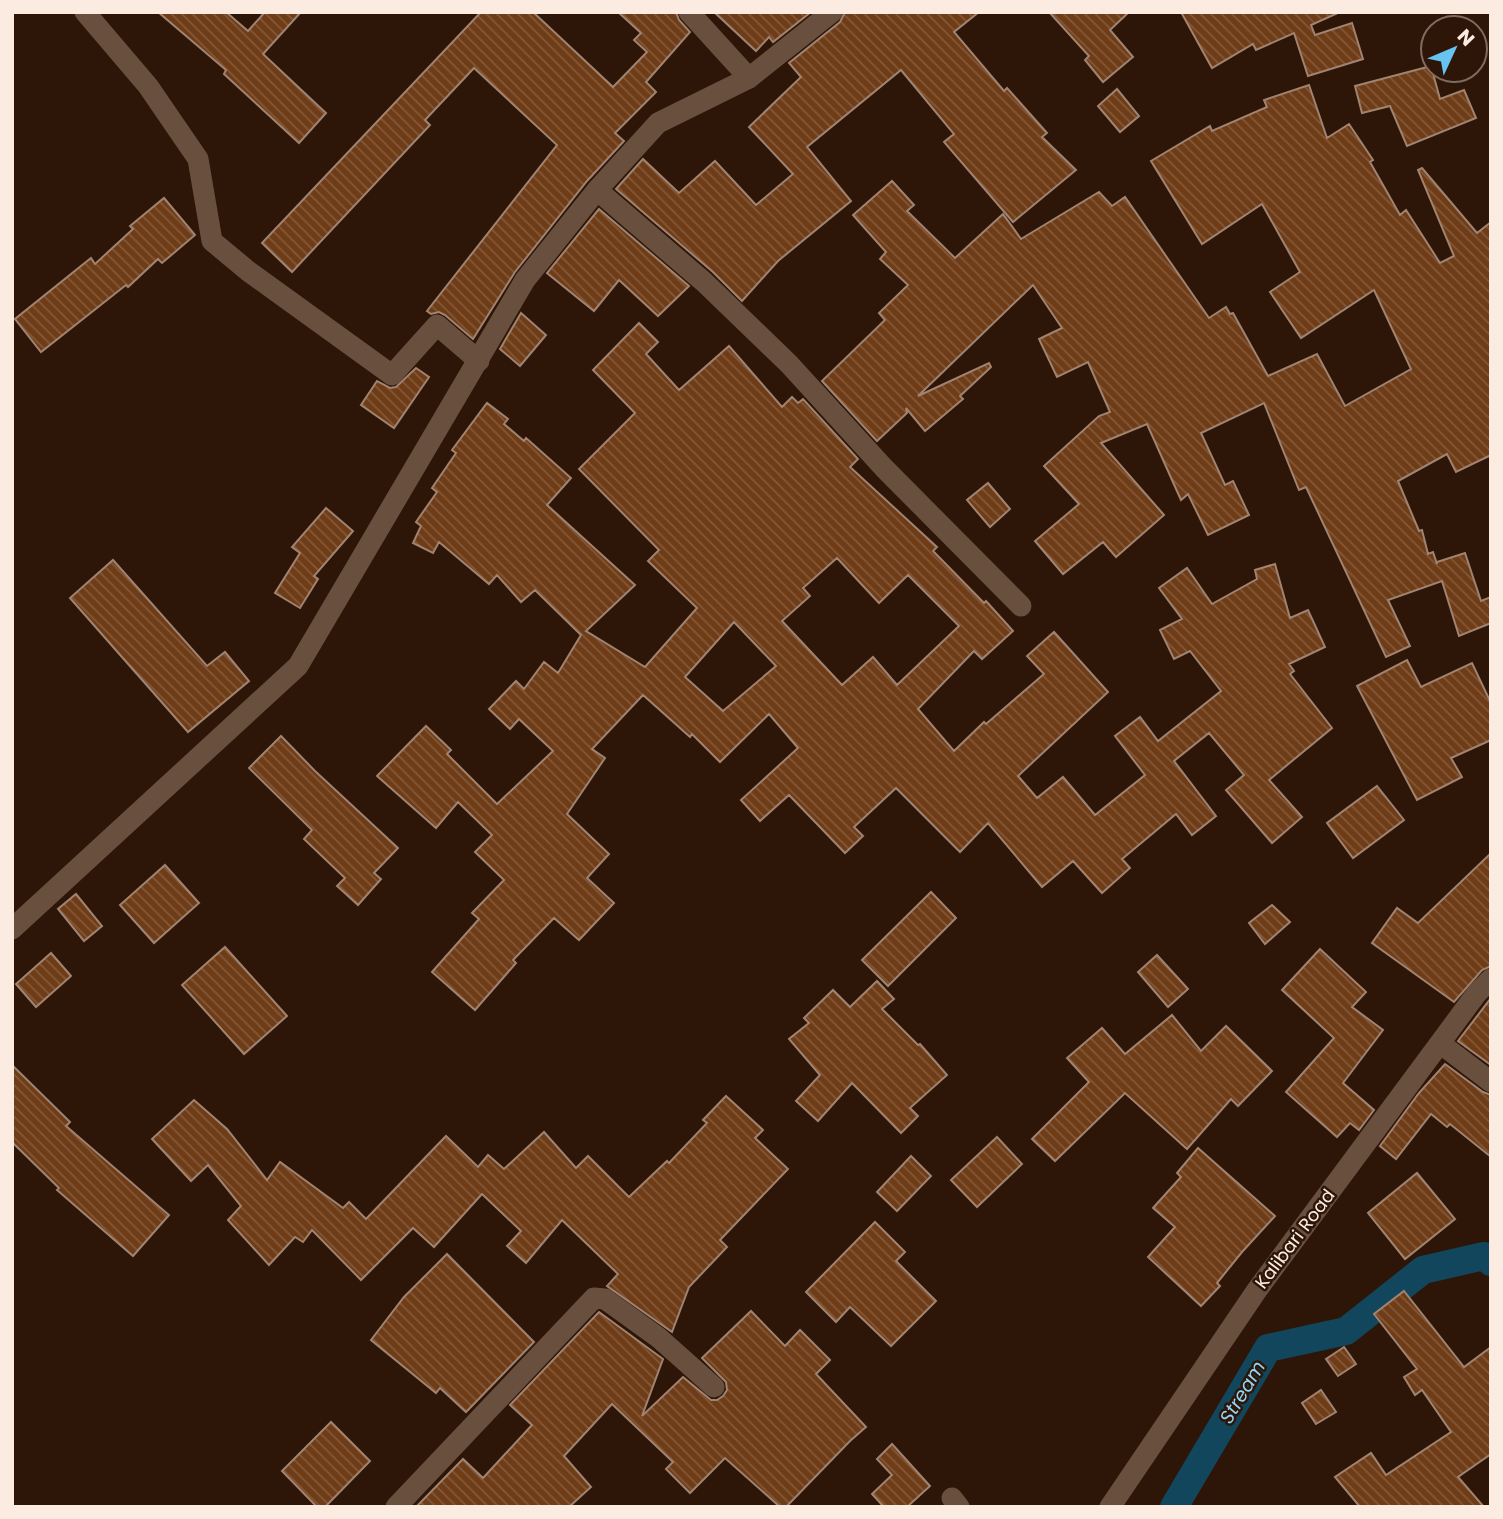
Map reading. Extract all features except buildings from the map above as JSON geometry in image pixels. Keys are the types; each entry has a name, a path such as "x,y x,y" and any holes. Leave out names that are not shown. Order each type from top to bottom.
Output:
{"street":[{"path":"85,12 148,86 198,159 212,241 248,271 392,375 437,325 479,361"},
{"path":"689,12 749,78"},
{"path":"12,929 298,666 525,280 597,190 658,123 749,78 832,12"},
{"path":"597,190 704,282 789,364 884,468 1021,606"},
{"name":"Kalibari Road","path":"1110,1507 1257,1290 1477,993 1491,979"},
{"path":"1441,1044 1491,1082"},
{"path":"396,1507 594,1298 605,1299 648,1331 714,1387"}],"waterway":[{"name":"Stream","path":"1174,1507 1268,1348 1346,1331 1423,1270 1484,1256 1491,1262"}]}
